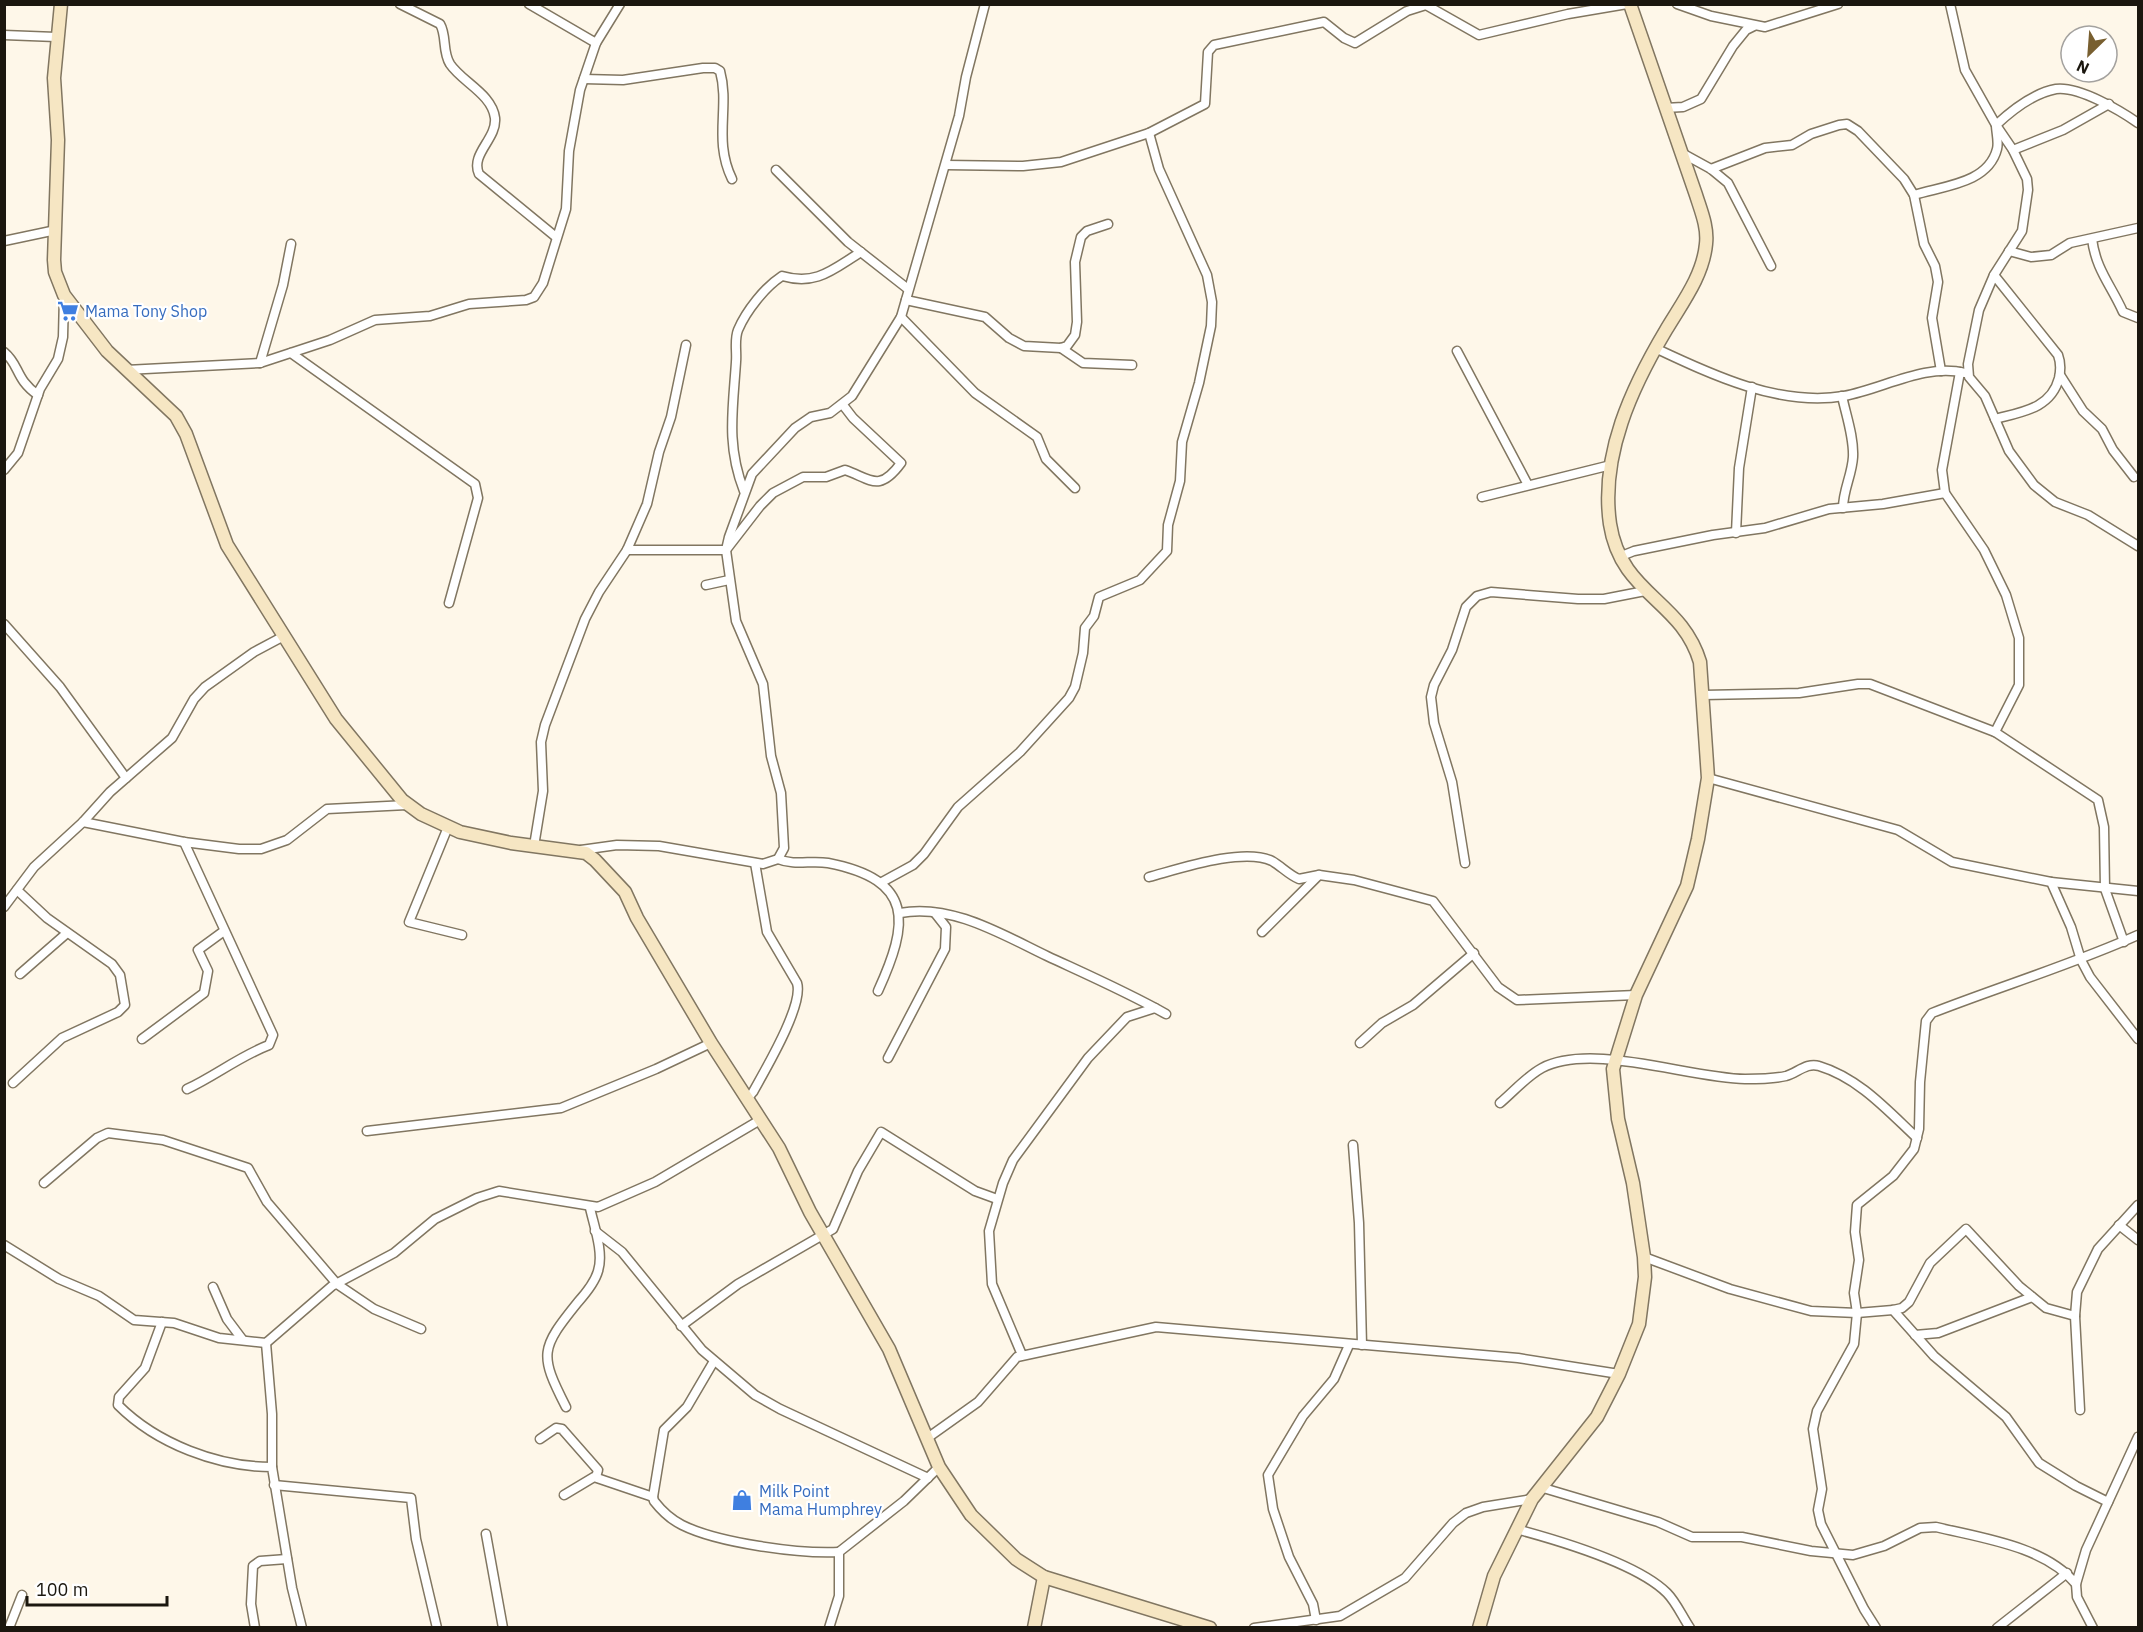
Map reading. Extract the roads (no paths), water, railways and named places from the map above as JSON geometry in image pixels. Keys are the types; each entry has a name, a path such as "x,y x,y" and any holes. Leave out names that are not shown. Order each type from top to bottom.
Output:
{"street":[{"path":"61,4 56,37 54,78 58,140 55,272 64,295 107,351 160,398 176,416 186,434 227,545 336,719 372,766 407,805 448,827 473,835 534,846 578,850 617,845 659,846 755,863 771,863 778,859 784,848 781,793 771,756 763,684 736,621 726,550 744,491 752,474 795,428 811,417 830,413 843,405 861,383 901,316 946,165 985,4"},
{"path":"400,4 440,24 446,55 451,65 480,92 491,108 495,117 494,127 477,160 476,167 479,174 556,237"},
{"path":"529,4 576,29 596,43"},
{"path":"126,370 261,363 330,340 375,320 430,316 469,304 526,300 534,297 543,283 566,209 575,109 596,43 620,4"},
{"path":"946,165 1055,163 1149,133 1204,104 1208,52 1214,45 1324,22 1344,38 1355,43 1415,6 1430,5 1479,35 1568,14 1628,4 1704,221 1706,244 1692,288 1655,348 1624,414 1611,465 1610,522 1619,557 1632,578 1678,620 1692,638 1700,662 1708,778 1698,839 1687,886 1636,995 1614,1060 1618,1119 1633,1183 1644,1257 1645,1277 1639,1324 1619,1374 1586,1433 1540,1487 1516,1529 1494,1576 1479,1628"},
{"path":"1677,4 1711,16 1755,25 1776,25 1838,4"},
{"path":"1950,4 1965,70 2027,178 2027,203 2022,231 1994,275 1979,310 1942,470 1945,493 1984,550 2006,595 2018,628 2021,666 2019,685 1995,732"},
{"path":"1665,108 1683,107 1701,99 1733,46 1746,30 1755,25"},
{"path":"4,35 56,37"},
{"path":"584,79 623,80 703,68 715,68 720,71 722,145 724,161 732,179"},
{"path":"1914,195 1956,184 1979,173 1996,152 1996,125 2015,108 2056,89 2109,104 2139,123"},
{"path":"2013,150 2063,130 2109,104"},
{"path":"1712,169 1756,151 1788,146 1818,131 1845,124 1858,131 1865,141 1904,179 1914,195 1924,244 1935,266 1938,282 1932,318 1941,371"},
{"path":"882,882 913,865 924,854 961,803 1001,770 1069,698 1075,687 1083,653 1085,628 1094,616 1099,597 1140,580 1168,550 1167,532 1180,481 1182,442 1199,383 1211,326 1212,302 1207,275 1159,169 1149,133"},
{"path":"1680,152 1712,169 1725,179 1737,196 1771,266"},
{"path":"776,170 823,219 908,289"},
{"path":"1061,348 1071,343 1077,322 1075,262 1081,237 1087,231 1108,224"},
{"path":"2009,251 2023,256 2051,255 2070,243 2139,228"},
{"path":"4,241 56,230"},
{"path":"2092,239 2099,270 2113,290 2123,312 2139,318"},
{"path":"261,363 283,285 291,244"},
{"path":"744,491 735,467 730,433 736,338 742,323 765,292 782,276 801,281 810,280 827,274 861,252"},
{"path":"1994,275 2058,355 2061,367 2057,385 2044,403 1995,418"},
{"path":"4,470 22,445 38,394 58,359 63,337 64,295"},
{"path":"906,300 984,317 1018,344 1061,348 1083,363 1132,365"},
{"path":"901,316 975,393 1037,437 1046,459 1075,488"},
{"path":"534,846 543,791 541,742 545,725 573,656 585,619 598,592 627,550 652,489 658,452 671,417 686,345"},
{"path":"1655,348 1688,364 1752,387 1814,398 1842,396 1941,371 1964,373 1985,396 2009,451 2034,484 2055,502 2088,515 2139,546"},
{"path":"1457,351 1528,485"},
{"path":"4,352 12,360 21,381 38,394"},
{"path":"291,353 475,484 478,498 449,603"},
{"path":"2060,375 2083,411 2102,429 2113,450 2134,477"},
{"path":"1736,533 1739,468 1752,387"},
{"path":"1842,396 1853,450 1852,464 1844,487 1843,508"},
{"path":"726,550 767,500 803,477 826,477 845,470 864,480 874,482 894,472 901,464 843,405"},
{"path":"1482,497 1611,465"},
{"path":"1619,557 1645,548 1766,528 1820,510 1945,493"},
{"path":"627,550 726,550"},
{"path":"706,585 729,580"},
{"path":"1465,863 1452,782 1434,723 1431,697 1434,685 1452,650 1466,607 1477,596 1491,592 1604,599 1645,591"},
{"path":"4,624 60,687 126,778"},
{"path":"4,907 34,867 83,822 98,804 172,738 194,699 205,687 254,652 284,636"},
{"path":"1703,695 1800,693 1870,684 1995,732 2098,800 2104,827 2105,889 2124,942"},
{"path":"1708,778 1899,830 1952,862 2051,882 2139,891"},
{"path":"83,822 184,842 239,849 261,849 287,840 327,809 407,805"},
{"path":"448,827 409,922 412,925 462,935"},
{"path":"184,842 271,1030 272,1041 187,1089"},
{"path":"578,850 596,860 625,892 637,918 711,1043 779,1148 810,1212 826,1236 889,1349 939,1467 962,1503 988,1534 1016,1559 1044,1577 1210,1628"},
{"path":"1149,877 1202,863 1258,857 1271,860 1299,879 1319,875 1354,880 1433,901 1498,987 1517,1000 1538,1001 1636,995"},
{"path":"778,859 793,864 827,863 850,869 882,882 900,913 898,941 878,991"},
{"path":"747,1099 753,1092 785,1031 799,991 797,982 767,932 755,863"},
{"path":"1262,932 1319,875"},
{"path":"2051,882 2068,920 2081,960 2090,977 2139,1039"},
{"path":"13,1083 62,1038 118,1012 125,1005 117,970 67,933 17,890"},
{"path":"900,913 934,913 1003,933 1046,955 1109,982 1166,1014"},
{"path":"888,1058 945,949 946,927 934,913"},
{"path":"142,1039 204,993 208,971 198,950 224,931"},
{"path":"20,974 67,933"},
{"path":"1876,1628 1864,1609 1818,1515 1822,1489 1814,1429 1817,1411 1854,1344 1857,1313 1854,1293 1859,1250 1854,1232 1857,1205 1905,1164 1914,1149 1917,1138 1924,1026 1927,1018 1932,1013 2081,960 2139,935"},
{"path":"1360,1043 1382,1023 1413,1005 1474,953"},
{"path":"1022,1355 992,1284 988,1244 997,1199 1013,1160 1088,1059 1127,1017 1155,1008"},
{"path":"367,1131 561,1108 656,1070 711,1043"},
{"path":"1500,1103 1544,1068 1573,1061 1614,1060 1670,1071 1744,1079 1785,1076 1816,1065 1868,1092 1917,1138"},
{"path":"4,1245 59,1280 99,1296 134,1320 188,1327 219,1338 266,1342 337,1284 394,1253 435,1220 494,1191 590,1208 598,1207 655,1182 760,1120"},
{"path":"681,1326 753,1274 826,1236 836,1225 858,1171 881,1132 975,1191 997,1199"},
{"path":"44,1183 97,1138 108,1133 163,1140 233,1162 251,1170 267,1202 337,1284 374,1309 421,1329"},
{"path":"1353,1145 1359,1223 1362,1345"},
{"path":"2080,1410 2075,1316 2080,1282 2097,1249 2139,1204"},
{"path":"566,1407 548,1369 546,1353 567,1315 598,1272 595,1231 590,1208"},
{"path":"2119,1225 2139,1240"},
{"path":"1644,1257 1750,1295 1811,1311 1857,1313 1893,1310 1902,1308 1909,1302 1930,1263 1966,1229 2032,1297 2046,1308 2075,1316"},
{"path":"595,1231 622,1252 681,1326 714,1361 755,1395 780,1409 928,1478"},
{"path":"213,1287 227,1319 242,1339"},
{"path":"1915,1335 1938,1333 2032,1297"},
{"path":"1893,1310 1915,1335 1965,1383 2002,1412 2039,1463 2076,1486 2108,1502"},
{"path":"162,1322 145,1368 119,1397 118,1405 151,1430 211,1460 272,1467"},
{"path":"926,1439 978,1402 1005,1368 1022,1355 1055,1351 1156,1328 1197,1329 1349,1345 1518,1358 1619,1374"},
{"path":"266,1342 272,1414 274,1485 302,1628"},
{"path":"1316,1620 1307,1590 1289,1557 1271,1500 1268,1475 1303,1416 1334,1379 1349,1345"},
{"path":"652,1497 664,1430 687,1407 714,1361"},
{"path":"540,1439 556,1428 562,1429 598,1470 596,1477 564,1495"},
{"path":"2093,1628 2077,1597 2076,1584 2086,1550 2139,1437"},
{"path":"596,1477 652,1497 657,1505 680,1524 699,1531 730,1539 796,1550 839,1552 939,1467"},
{"path":"274,1485 411,1498 416,1539 437,1628"},
{"path":"1540,1487 1658,1522 1692,1537 1742,1537 1838,1554 1853,1555 1870,1551 1920,1528 1935,1527 2037,1554 2067,1573 2076,1584"},
{"path":"1254,1628 1340,1616 1405,1578 1453,1523 1466,1513 1483,1507 1532,1499"},
{"path":"1516,1529 1569,1545 1624,1567 1656,1584 1672,1599 1690,1628"},
{"path":"486,1534 503,1628"},
{"path":"829,1628 839,1596 839,1552"},
{"path":"255,1628 251,1604 253,1566 260,1561 287,1559"},
{"path":"1997,1628 2067,1573"},
{"path":"1034,1628 1044,1577"},
{"path":"9,1628 22,1595"}],"place":[{"name":"Mama Tony Shop","path":"68,311"},
{"name":"Milk Point Mama Humphrey","path":"742,1500"}]}
